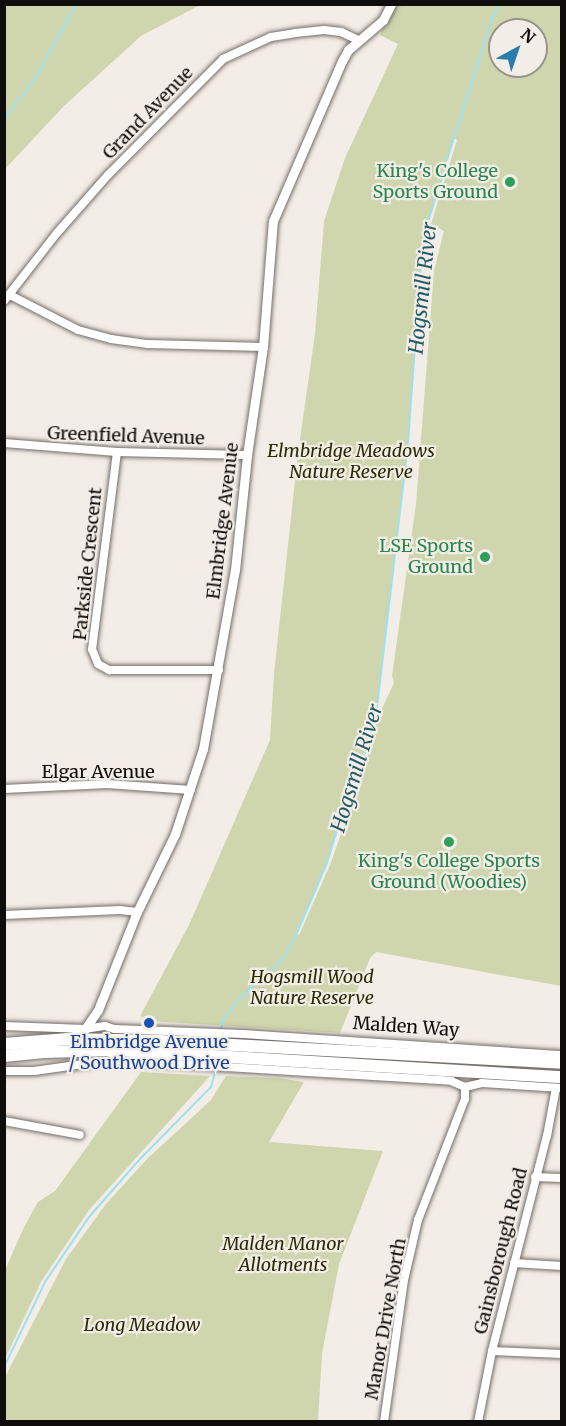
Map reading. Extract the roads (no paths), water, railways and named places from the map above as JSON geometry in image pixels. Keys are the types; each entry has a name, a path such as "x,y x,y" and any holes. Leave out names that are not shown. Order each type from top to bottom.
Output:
{"highway":[{"path":"4,1044 68,1039 205,1038"},
{"name":"Malden Way","path":"205,1038 561,1063"},
{"path":"4,1056 44,1052 115,1050 203,1061 560,1085"}],"street":[{"name":"Elmbridge Avenue","path":"68,1039 86,1029 98,1010 137,912 175,834 203,749 219,670 235,570 247,455 263,347 273,221 342,61 360,40 383,20 391,4"},
{"name":"Grand Avenue","path":"7,298 57,233 108,175 223,59 271,37 304,32 324,30 342,32 360,40"},
{"path":"7,298 78,330 111,339 148,344 263,347"},
{"name":"Greenfield Avenue","path":"4,443 117,452 247,455"},
{"name":"Parkside Crescent","path":"117,452 93,649 98,664 109,670 219,670"},
{"name":"Elgar Avenue","path":"4,789 107,784 191,790"},
{"path":"4,915 120,910 137,912"},
{"path":"98,1010 105,1026"},
{"name":"Malden Way","path":"4,1026 86,1029 105,1026 114,1029 205,1038"},
{"name":"Malden Way","path":"243,1040 561,1054"},
{"path":"4,1071 34,1071 112,1060 203,1061"},
{"path":"240,1063 451,1081 465,1087 482,1083 560,1085"},
{"name":"Gainsborough Road","path":"478,1422 492,1351 560,1085"},
{"name":"Manor Drive North","path":"384,1422 404,1280 416,1230 465,1099 465,1087"},
{"path":"4,1121 80,1135"},
{"path":"535,1177 561,1178"},
{"path":"514,1263 561,1266"},
{"path":"492,1351 561,1354"}],"waterway":[{"path":"4,119 35,79 76,4"},
{"name":"Hogsmill River","path":"447,160 492,18 500,4"},
{"name":"Hogsmill River","path":"219,1040 223,1020 239,999 280,962 293,942 327,863 341,817 361,767 376,716 408,443 421,261 426,228 446,165"},
{"name":"Hogsmill River","path":"4,1367 45,1282 89,1217 139,1160 211,1087 216,1070"}],"place":[{"name":"King's College Sports Ground","path":"510,182"},
{"name":"LSE Sports Ground","path":"485,557"},
{"name":"King's College Sports Ground (Woodies)","path":"449,842"},
{"name":"Elmbridge Avenue / Southwood Drive","path":"149,1023"}],"park label":[{"name":"Elmbridge Meadows Nature Reserve","path":"351,462"},
{"name":"Hogsmill Wood Nature Reserve","path":"312,988"},
{"name":"Malden Manor Allotments","path":"283,1255"},
{"name":"Long Meadow","path":"142,1325"}]}
